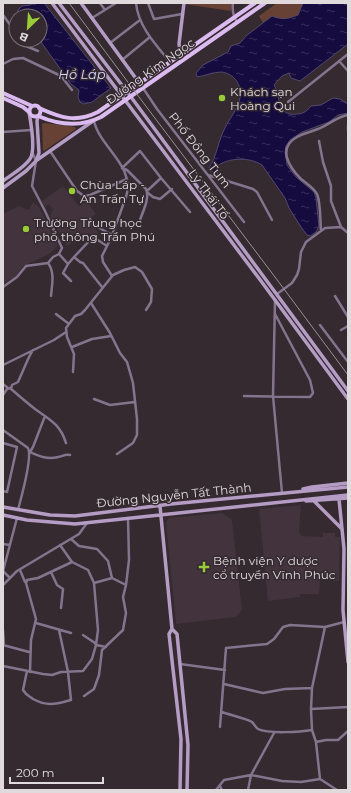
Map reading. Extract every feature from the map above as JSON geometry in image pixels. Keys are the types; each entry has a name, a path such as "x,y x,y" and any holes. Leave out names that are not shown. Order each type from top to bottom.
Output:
{"main road":[{"name":"Lý Thái Tổ","path":"52,3 261,281 348,400"},
{"name":"Lý Thái Tổ","path":"58,3 130,97 348,391"},
{"path":"81,3 140,84"},
{"path":"181,55 179,44 184,3"},
{"name":"Đường Kim Ngọc","path":"39,108 62,117 85,118 98,112 255,3"},
{"name":"Đường Kim Ngọc","path":"38,116 55,122 70,124 94,121 105,115 265,3"},
{"path":"3,93 39,108 40,112 36,121 39,154 36,161"},
{"path":"3,98 23,107 32,116 38,116"},
{"path":"3,181 28,161 32,154 29,108 32,106"},
{"path":"3,188 26,171 36,161 94,121"},
{"path":"261,281 265,278"},
{"path":"304,339 308,336"},
{"path":"292,492 312,487 348,483"},
{"name":"Đường Nguyễn Tất Thành","path":"3,507 50,515 75,516 201,501 348,487"},
{"name":"Đường Nguyễn Tất Thành","path":"3,515 50,523 75,524 348,495"},
{"path":"293,500 314,501 348,498"},
{"path":"339,499 344,549 344,622 348,662"},
{"path":"201,501 202,510"},
{"path":"314,501 342,530"},
{"path":"160,506 172,629 169,634 181,739 180,790"},
{"path":"87,523 89,515"},
{"path":"172,629 177,634 188,745 187,790"}],"street":[{"path":"100,3 105,10"},
{"path":"92,18 116,3"},
{"path":"136,3 137,13 140,20 150,37 170,63"},
{"path":"148,3 154,19 182,14"},
{"path":"233,3 232,8 234,18 237,22"},
{"path":"110,43 140,20"},
{"path":"122,60 150,37"},
{"path":"31,48 38,51"},
{"path":"288,102 348,54"},
{"path":"3,64 13,59 24,58 61,76 72,90"},
{"path":"339,61 348,71"},
{"name":"Phố Đồng Tum","path":"143,88 157,109 244,222"},
{"path":"321,231 316,194 312,188 290,167 286,158 286,150 290,142 297,137 325,126 341,116 348,115"},
{"path":"94,121 96,129 122,168 127,179 127,193 112,235 102,256 112,276"},
{"path":"348,126 348,131"},
{"path":"3,132 31,130"},
{"path":"319,141 323,162 331,186 331,201 341,227 348,233"},
{"path":"122,168 140,151 190,212"},
{"path":"50,152 77,191 84,196 90,195 127,179"},
{"path":"3,287 17,277 26,266 48,262 59,254 62,248 61,243 32,186 36,161 32,154"},
{"path":"122,168 127,170 147,192 160,199 172,189"},
{"path":"208,175 253,189 257,192 272,220"},
{"path":"140,220 146,201 147,192 162,178"},
{"path":"90,219 94,225 112,235"},
{"path":"277,294 285,289 295,279 299,269 301,252 306,242 324,228 341,227"},
{"path":"71,281 63,272 74,257 93,237 107,246"},
{"path":"59,254 68,264"},
{"path":"74,257 83,263 102,288"},
{"path":"48,262 51,266 52,274 51,296"},
{"path":"73,372 74,361 72,347 66,332 66,328 75,316 81,314 91,303 112,276 135,267 142,272 152,289 151,302 146,310"},
{"path":"335,296 348,317"},
{"path":"275,300 273,396 282,493"},
{"path":"91,303 112,336 120,353 127,362 133,383 138,431 136,440 117,454"},
{"path":"244,396 310,397 313,393 310,380 274,313"},
{"path":"56,314 69,324"},
{"path":"320,324 348,362"},
{"path":"341,330 348,326"},
{"path":"3,365 66,332"},
{"path":"72,347 92,339 112,336"},
{"path":"3,395 18,382 29,357 34,350"},
{"path":"3,384 52,420 60,429 66,443"},
{"path":"94,400 110,405 134,402"},
{"path":"18,510 28,468 30,452 46,416"},
{"path":"3,430 28,448 30,452 40,457 56,458 65,454 70,455"},
{"path":"3,443 17,447 7,492 3,491"},
{"path":"10,578 3,571 16,518"},
{"path":"84,696 94,689 99,675 102,650 124,630 125,626 126,613 123,597 129,560 128,518"},
{"path":"3,585 20,570 79,534 87,523"},
{"path":"71,539 79,546 97,549 108,560 112,578"},
{"path":"3,544 10,545"},
{"path":"3,666 52,675 61,672 84,671 92,659 98,630 94,583 88,570 72,562 60,545"},
{"path":"26,582 27,580 38,578 72,562"},
{"path":"20,570 26,582 36,619 31,640 29,671 23,690 26,694 39,702 49,705 71,700 68,672 59,630"},
{"path":"51,572 57,585 63,589 61,608"},
{"path":"94,583 112,578 126,585"},
{"path":"220,727 226,648 267,644 274,639 283,627 290,625 325,627 344,622"},
{"path":"36,623 70,632"},
{"path":"320,779 316,742 312,730 311,709 316,661 325,627"},
{"path":"3,630 4,645 30,652"},
{"path":"83,635 96,645 106,647"},
{"path":"180,664 225,670"},
{"path":"224,684 263,693 312,688"},
{"path":"311,709 348,707"},
{"path":"222,712 252,722 258,729 274,733 281,731 302,732 312,730"},
{"path":"316,742 338,740 348,731"},
{"path":"248,790 251,775 274,733"},
{"path":"216,790 224,780 251,775 282,781 301,782 320,779 337,790"},
{"path":"220,786 222,790"}],"shaded area":[{"path":"184,3 232,3 231,11"},
{"path":"277,3 305,3 298,15 285,18 272,16 263,23 259,16"},
{"path":"45,123 75,127 76,129 44,151 42,124"},
{"path":"63,186 79,206 87,201 96,214 89,219 98,232 95,237 89,233 67,246 50,216 53,210 49,204 45,207 42,201"},
{"name":"Trường Trung học phổ thông Trần Phú","path":"33,202 39,207 57,243 57,247 48,255 23,266 16,276 3,284 3,214 19,206 29,210"},
{"path":"301,505 299,533 301,536 323,537 323,533 335,533 335,537 340,537 339,581 320,580 319,594 300,594 300,597 268,601 259,509"},
{"name":"Bệnh viện Y dược cổ truyền Vĩnh Phúc","path":"222,513 232,520 242,610 236,617 176,624 166,523 169,518"}],"water":[{"name":"Hồ Láp","path":"34,3 44,3 48,8 20,8 22,6"},
{"path":"303,3 348,3 348,44 300,81 291,78 289,73 282,76 274,85 282,109 290,114 303,113 311,106 321,105 333,98 340,99 348,104 348,113 338,115 329,122 302,132 290,140 286,146 285,152 287,165 296,177 314,192 316,198 319,226 316,232 310,236 307,235 301,227 289,208 285,198 262,165 245,159 227,161 216,167 218,176 216,176 209,168 214,159 223,133 239,102 241,93 239,85 234,78 226,73 218,72 197,77 196,73 203,65 228,52 231,46 240,43 246,36 272,16 285,18 298,15"},
{"name":"Hồ Láp","path":"48,8 111,88 92,102 84,104 80,102 78,97 79,90 71,84 45,48 48,48"}],"railway":[{"path":"69,3 348,375"}],"place":[{"name":"Khách sạn Hoàng Qui","path":"222,98"},
{"name":"Chùa Láp - An Trấn Tự","path":"72,191"},
{"name":"Trường Trung học phổ thông Trần Phú","path":"26,229"},
{"name":"Bệnh viện Y dược cổ truyền Vĩnh Phúc","path":"204,567"}]}
